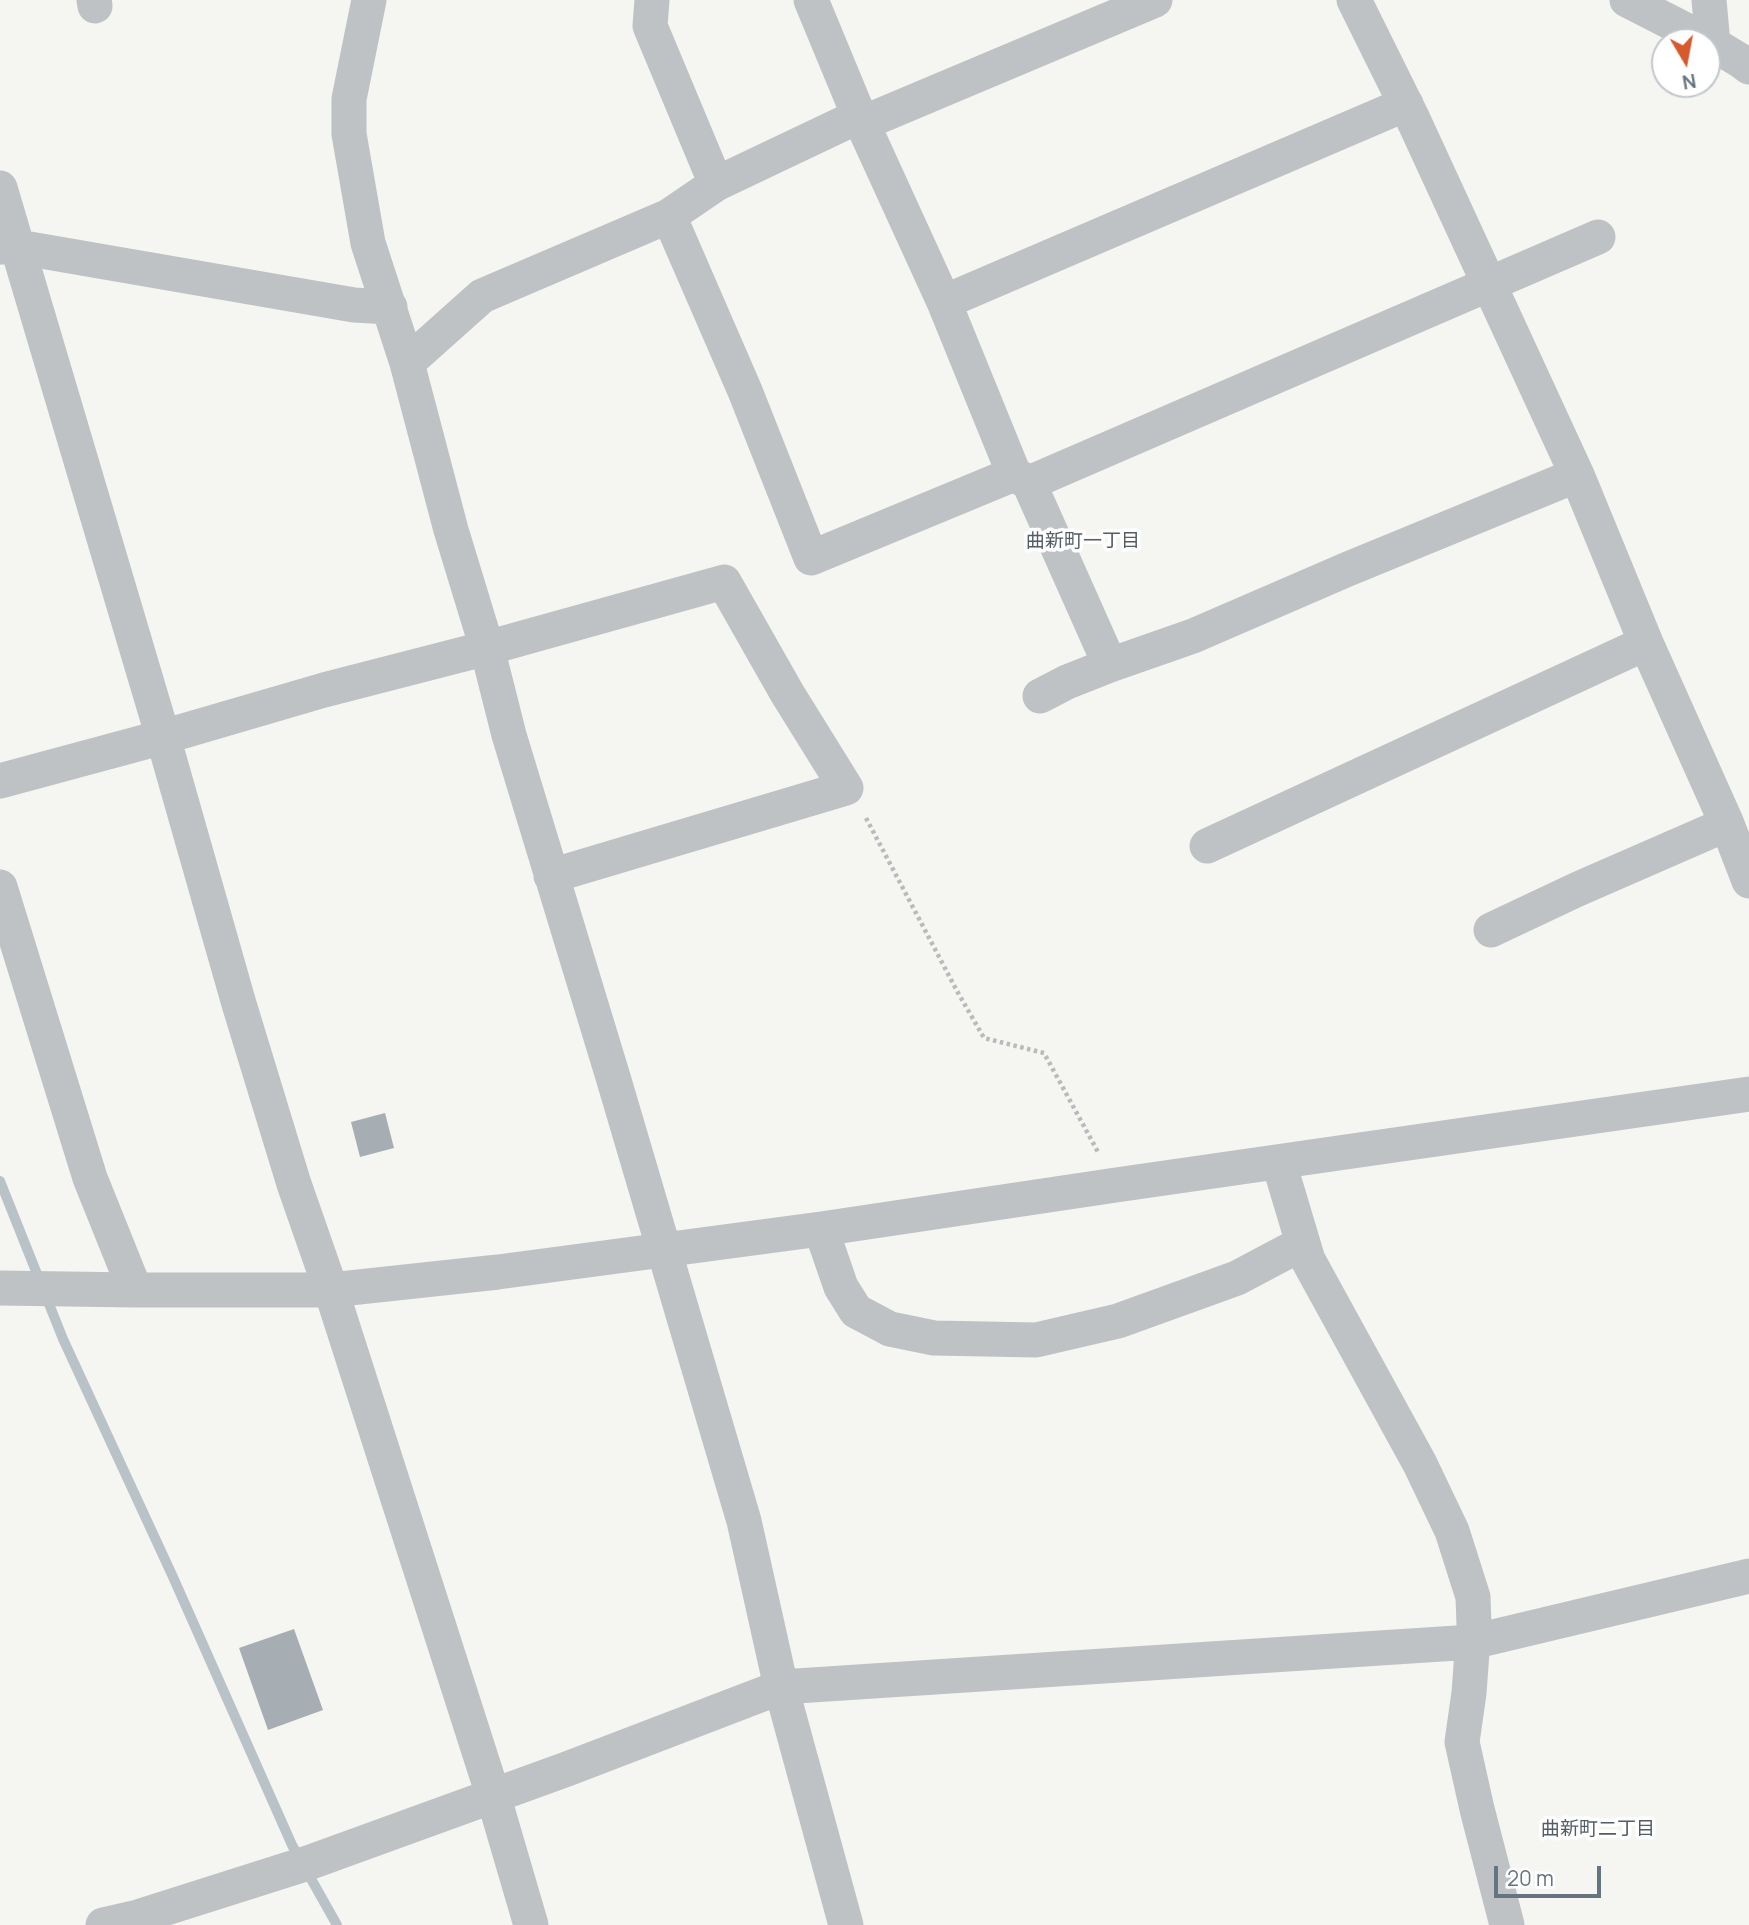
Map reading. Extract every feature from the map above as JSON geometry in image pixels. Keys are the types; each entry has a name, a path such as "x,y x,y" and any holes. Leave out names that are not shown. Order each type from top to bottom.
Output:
{"street":[{"path":"369,0 349,99 349,134 368,243 407,363 509,736 744,1521 781,1686 846,1925"},
{"path":"652,0 650,26 716,184"},
{"path":"811,0 861,120 1022,478 1110,665"},
{"path":"407,363 482,296 669,216 716,184 861,120 1155,0"},
{"path":"1354,0 1406,104 1577,475 1749,881"},
{"path":"1627,0 1682,28"},
{"path":"1709,0 1712,28"},
{"path":"1721,49 1749,67"},
{"path":"944,302 1406,104"},
{"path":"0,188 9,247 163,737 239,1004 294,1184 331,1290 493,1795 531,1925"},
{"path":"669,216 745,391 811,558 1022,478 1598,237"},
{"path":"9,247 354,305 390,307"},
{"path":"1040,696 1110,665 1193,636 1577,475"},
{"path":"0,781 723,582 846,788 551,876"},
{"path":"1208,846 1646,643"},
{"path":"1491,930 1727,824"},
{"path":"0,887 90,1178 135,1290"},
{"path":"0,1288 331,1290 498,1272 821,1229 1749,1094"},
{"path":"1279,1163 1308,1260 1420,1464 1452,1531 1473,1597 1474,1625 1469,1693 1462,1742 1507,1925"},
{"path":"821,1229 841,1287 856,1311 890,1329 934,1338 1035,1340 1118,1321 1237,1278 1303,1243"},
{"path":"103,1925 138,1917 308,1863 567,1769 781,1686 1472,1642 1749,1576"}],"path":[{"path":"846,788 862,810 984,1038 1044,1053 1116,1185"}],"building":[{"path":"385,1113 394,1148 360,1157 351,1122"},
{"path":"294,1629 323,1710 268,1730 239,1648"}],"waterway":[{"path":"0,1181 63,1339 292,1845 337,1925"}],"district":[{"name":"曲新町一丁目","path":"1083,542"},
{"name":"曲新町二丁目","path":"1598,1830"}]}
